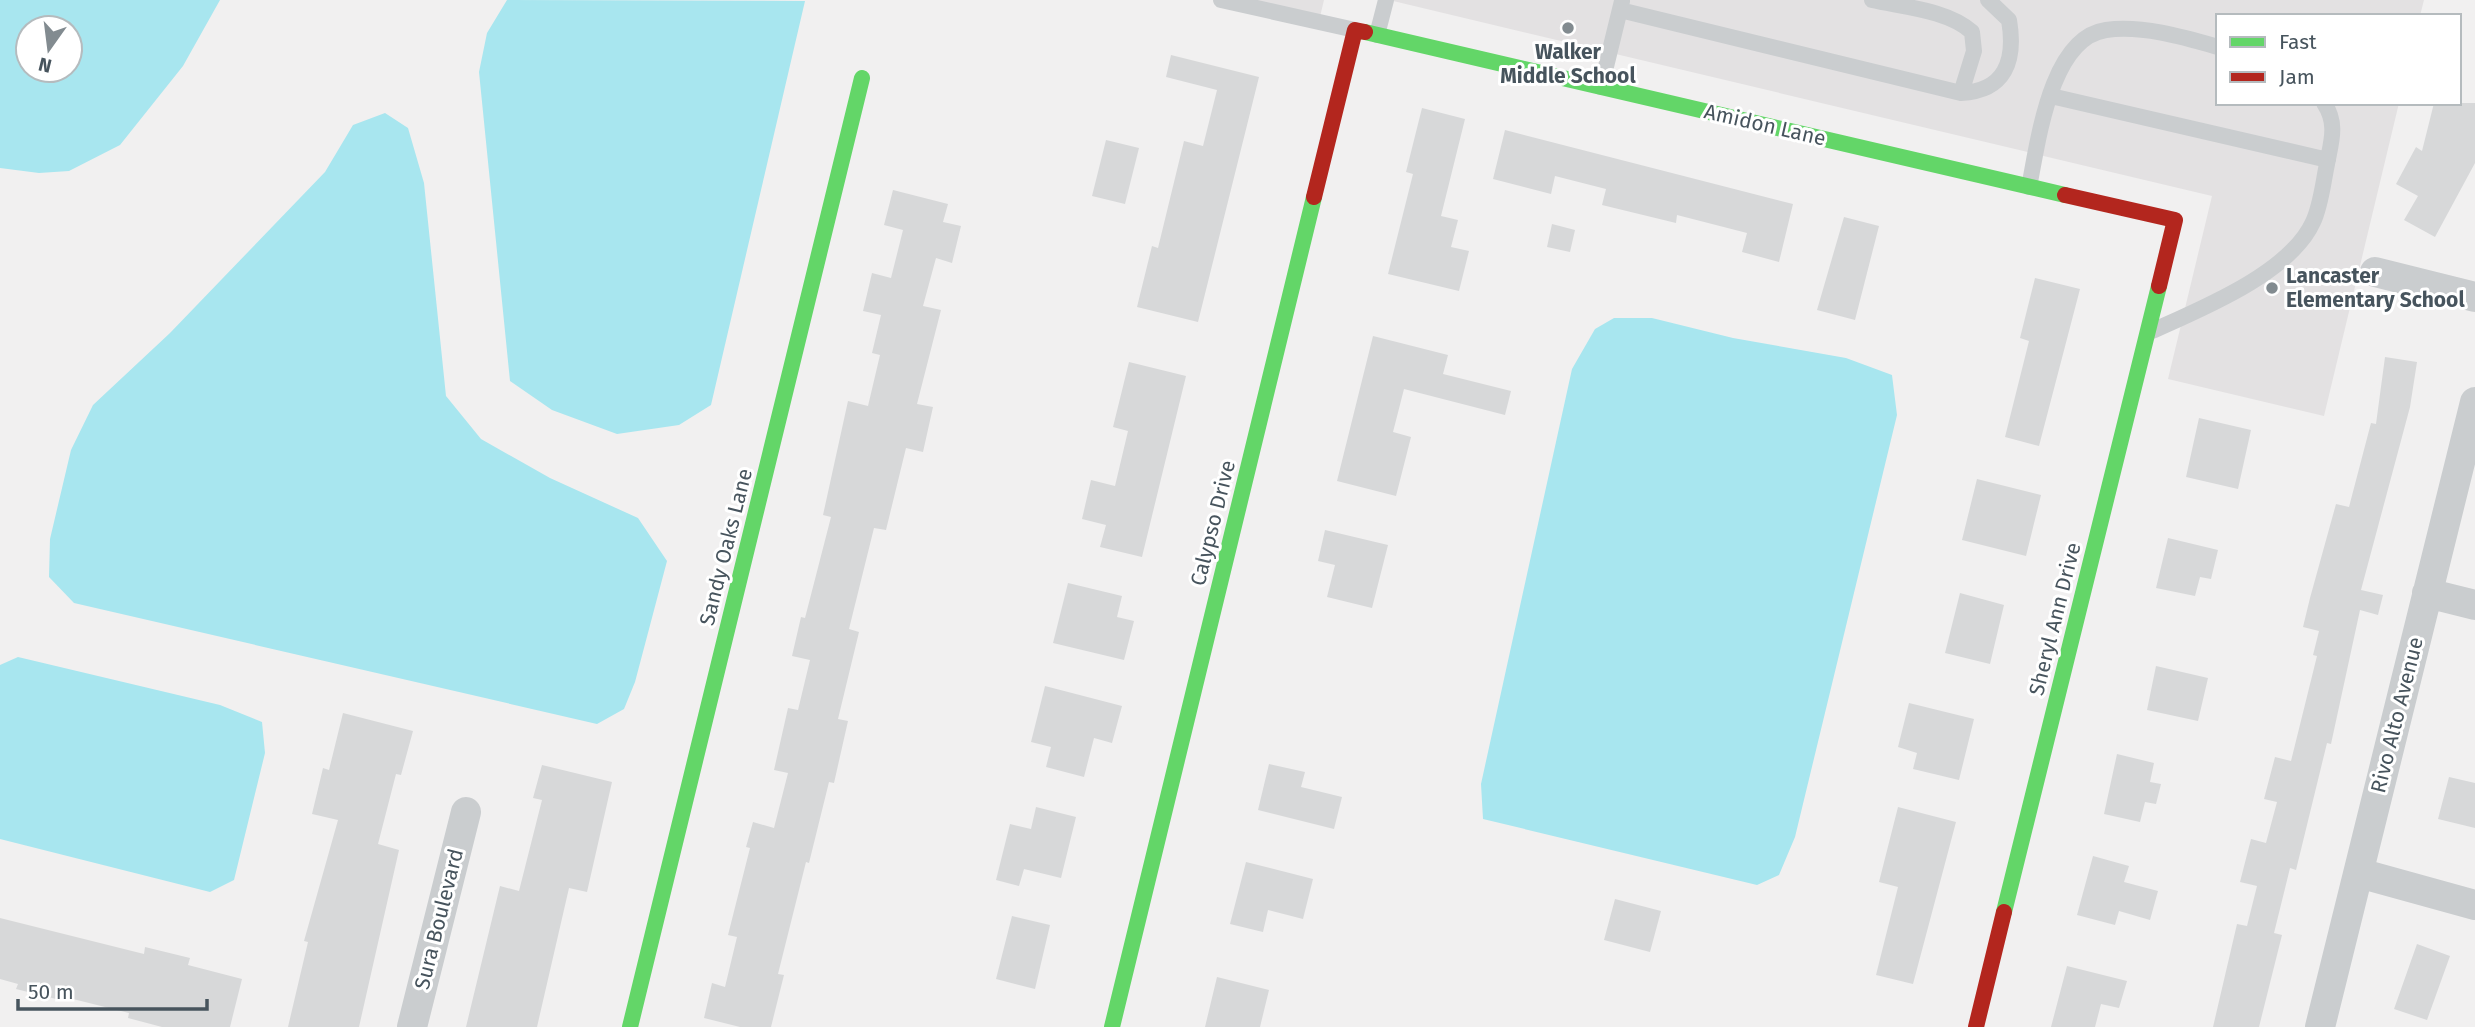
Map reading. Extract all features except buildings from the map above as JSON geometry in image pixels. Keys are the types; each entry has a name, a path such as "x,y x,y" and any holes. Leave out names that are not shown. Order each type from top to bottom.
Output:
{"street":[{"name":"Amidon Lane","path":"1355,30 2175,220"},
{"name":"Calypso Drive","path":"1112,1027 1355,30"},
{"name":"Sandy Oaks Lane","path":"630,1027 862,78"},
{"name":"Sheryl Ann Drive","path":"1976,1027 2175,220"},
{"path":"2375,272 2475,297"},
{"name":"Rivo Alto Avenue","path":"2320,1027 2475,402"},
{"path":"2427,593 2475,605"},
{"name":"Sura Boulevard","path":"412,1027 467,811"},
{"path":"2359,873 2475,905"}],"lane":[{"path":"1221,0 1355,30"},
{"path":"1377,35 1386,0"},
{"path":"1872,0 1943,16 1964,25 1972,32 1974,51 1961,93"},
{"path":"1601,87 1621,5 1961,93 1982,92 1996,82 2011,54 2009,20 1988,0"},
{"path":"2029,187 2051,96 2067,56 2084,40 2104,30 2140,30 2216,47"},
{"path":"2051,96 2328,160"},
{"path":"2147,334 2206,307 2269,270 2293,251 2313,222 2328,160 2334,127 2325,105"}],"shaded area":[{"path":"1234,0 1324,0 1319,21"},
{"name":"Lancaster Elementary School","path":"1389,0 2424,0 2420,14 2216,14 2216,105 2399,105 2324,416 2168,379 2212,196"}],"water":[{"path":"0,0 220,0 183,66 120,145 69,171 39,173 0,168"},
{"path":"507,0 805,1 711,405 679,425 617,434 552,410 510,381 479,72 487,33"},
{"path":"385,113 408,128 424,183 446,396 481,439 550,478 638,518 667,561 635,682 624,709 597,724 74,603 49,577 50,539 71,450 93,405 170,333 325,172 353,125"},
{"path":"1614,318 1652,318 1733,338 1846,358 1892,375 1897,415 1795,837 1779,875 1757,885 1483,819 1481,784 1572,369 1595,329"},
{"path":"18,657 220,705 262,722 265,753 234,880 210,892 0,839 0,665"}],"traffic: fast":[{"path":"1365,32 2065,195"},
{"path":"630,1027 862,78"},
{"path":"1112,1027 1314,197"},
{"path":"2004,912 2159,286"}],"traffic: jam":[{"path":"1314,197 1355,30 1365,32"},
{"path":"2065,195 2175,220 2159,286"},
{"path":"1976,1027 2004,912"}],"place":[{"name":"Walker Middle School","path":"1568,28"},
{"name":"Lancaster Elementary School","path":"2272,288"}]}
